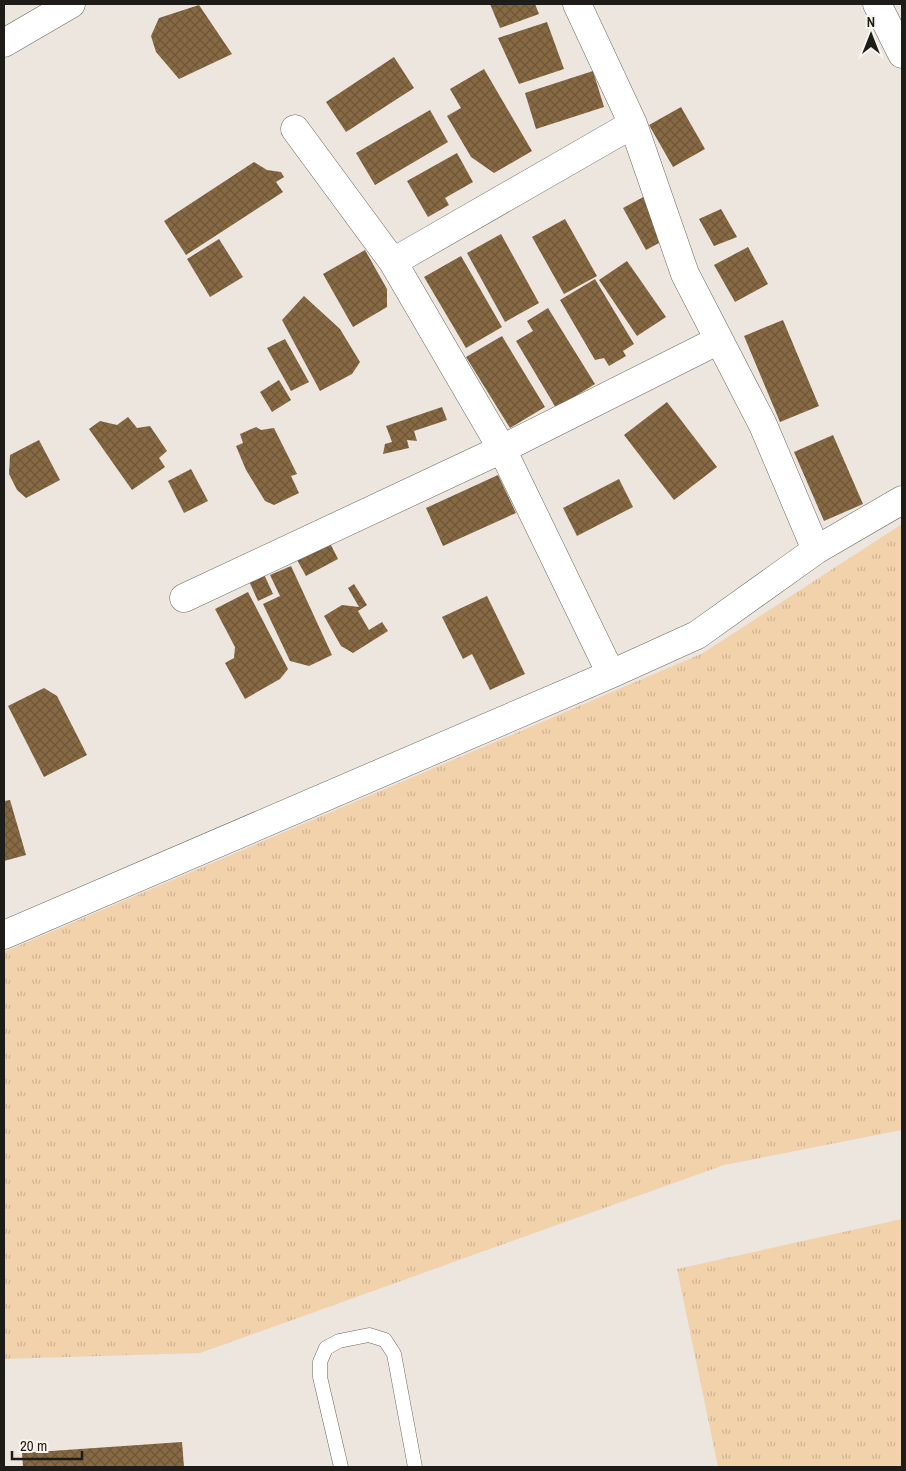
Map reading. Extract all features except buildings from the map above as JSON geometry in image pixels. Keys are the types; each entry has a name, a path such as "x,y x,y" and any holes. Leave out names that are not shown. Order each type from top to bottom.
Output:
{"street":[{"path":"4,43 71,4"},
{"path":"576,4 633,124 685,274 763,425 816,550"},
{"path":"877,4 902,54"},
{"path":"393,262 633,124"},
{"path":"295,129 393,262 502,449 611,674"},
{"path":"184,598 502,449 719,340"},
{"path":"4,935 611,674 697,635 816,550 902,500"}],"lane":[{"path":"341,1467 320,1377 320,1362 326,1348 339,1341 369,1335 385,1340 394,1354 415,1467"}],"green space":[{"path":"902,524 902,1130 724,1165 200,1353 4,1359 4,952 703,653"},
{"path":"902,1219 902,1467 718,1467 677,1269"}]}
